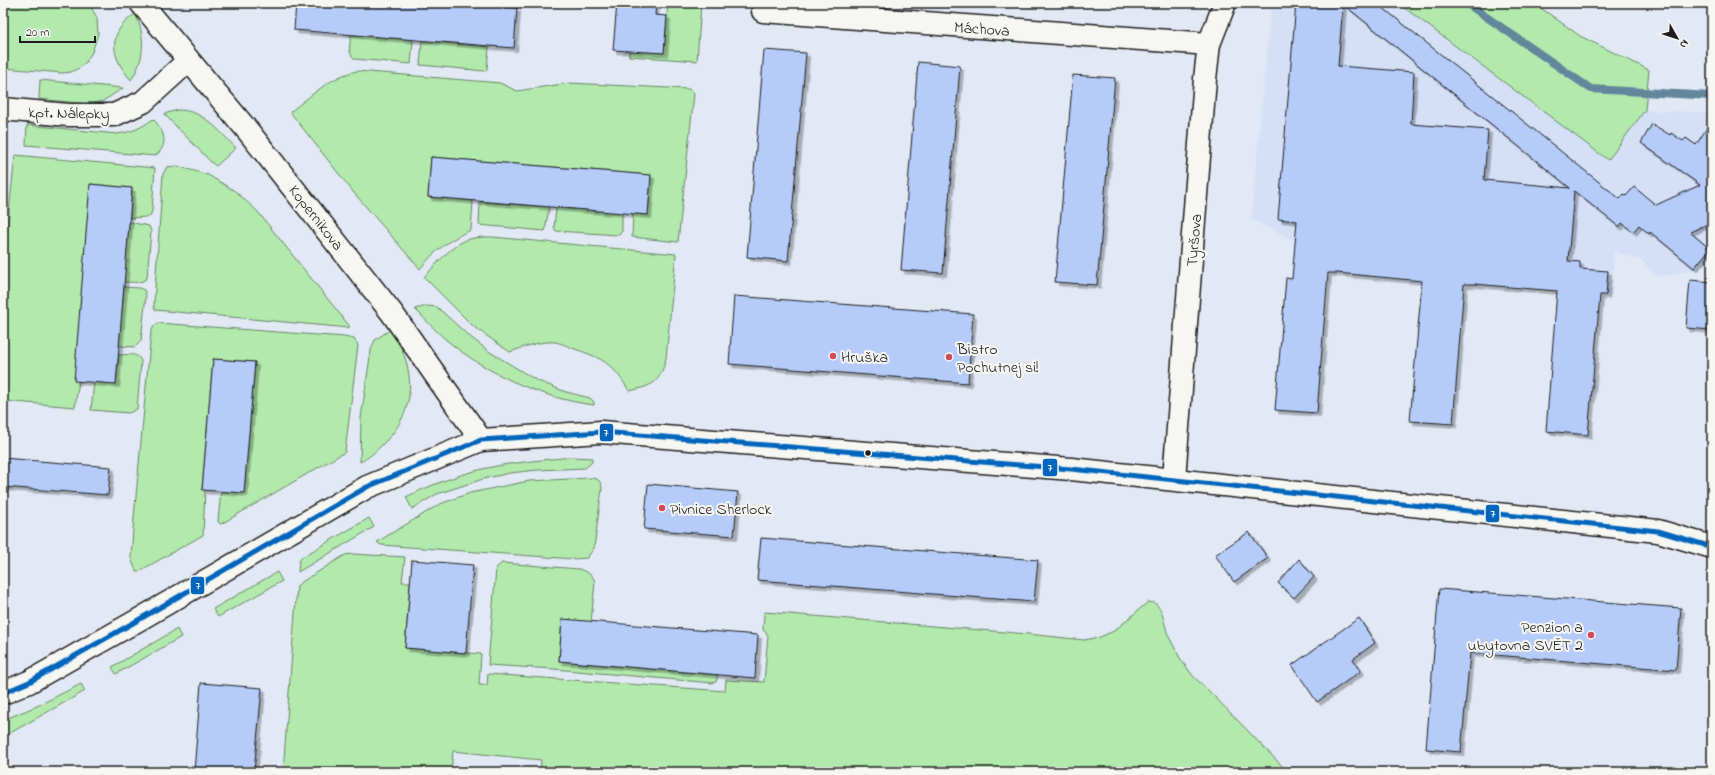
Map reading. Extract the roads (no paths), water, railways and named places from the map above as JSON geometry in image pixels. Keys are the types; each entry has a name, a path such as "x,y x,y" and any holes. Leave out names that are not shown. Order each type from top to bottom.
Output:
{"street":[{"name":"Kopernikova","path":"141,3 248,131 392,313 481,440"},
{"name":"Máchova","path":"764,3 763,11 1210,44"},
{"name":"Tyršova","path":"1174,479 1205,79 1210,44 1225,3"},
{"name":"kpt. Nálepky","path":"3,109 68,114 114,115 143,102 188,61"},
{"path":"3,693 29,682 134,623 367,487 481,440 601,432 1063,468 1658,531 1712,547"}],"waterway":[{"path":"1466,3 1591,89 1712,96"}],"place":[{"name":"Hruška","path":"833,356"},
{"name":"Bistro Pochutnej si!","path":"949,357"},
{"name":"Pivnice Sherlock","path":"662,508"},
{"name":"Penzion a ubytovna SVĚT 2","path":"1591,635"}]}
